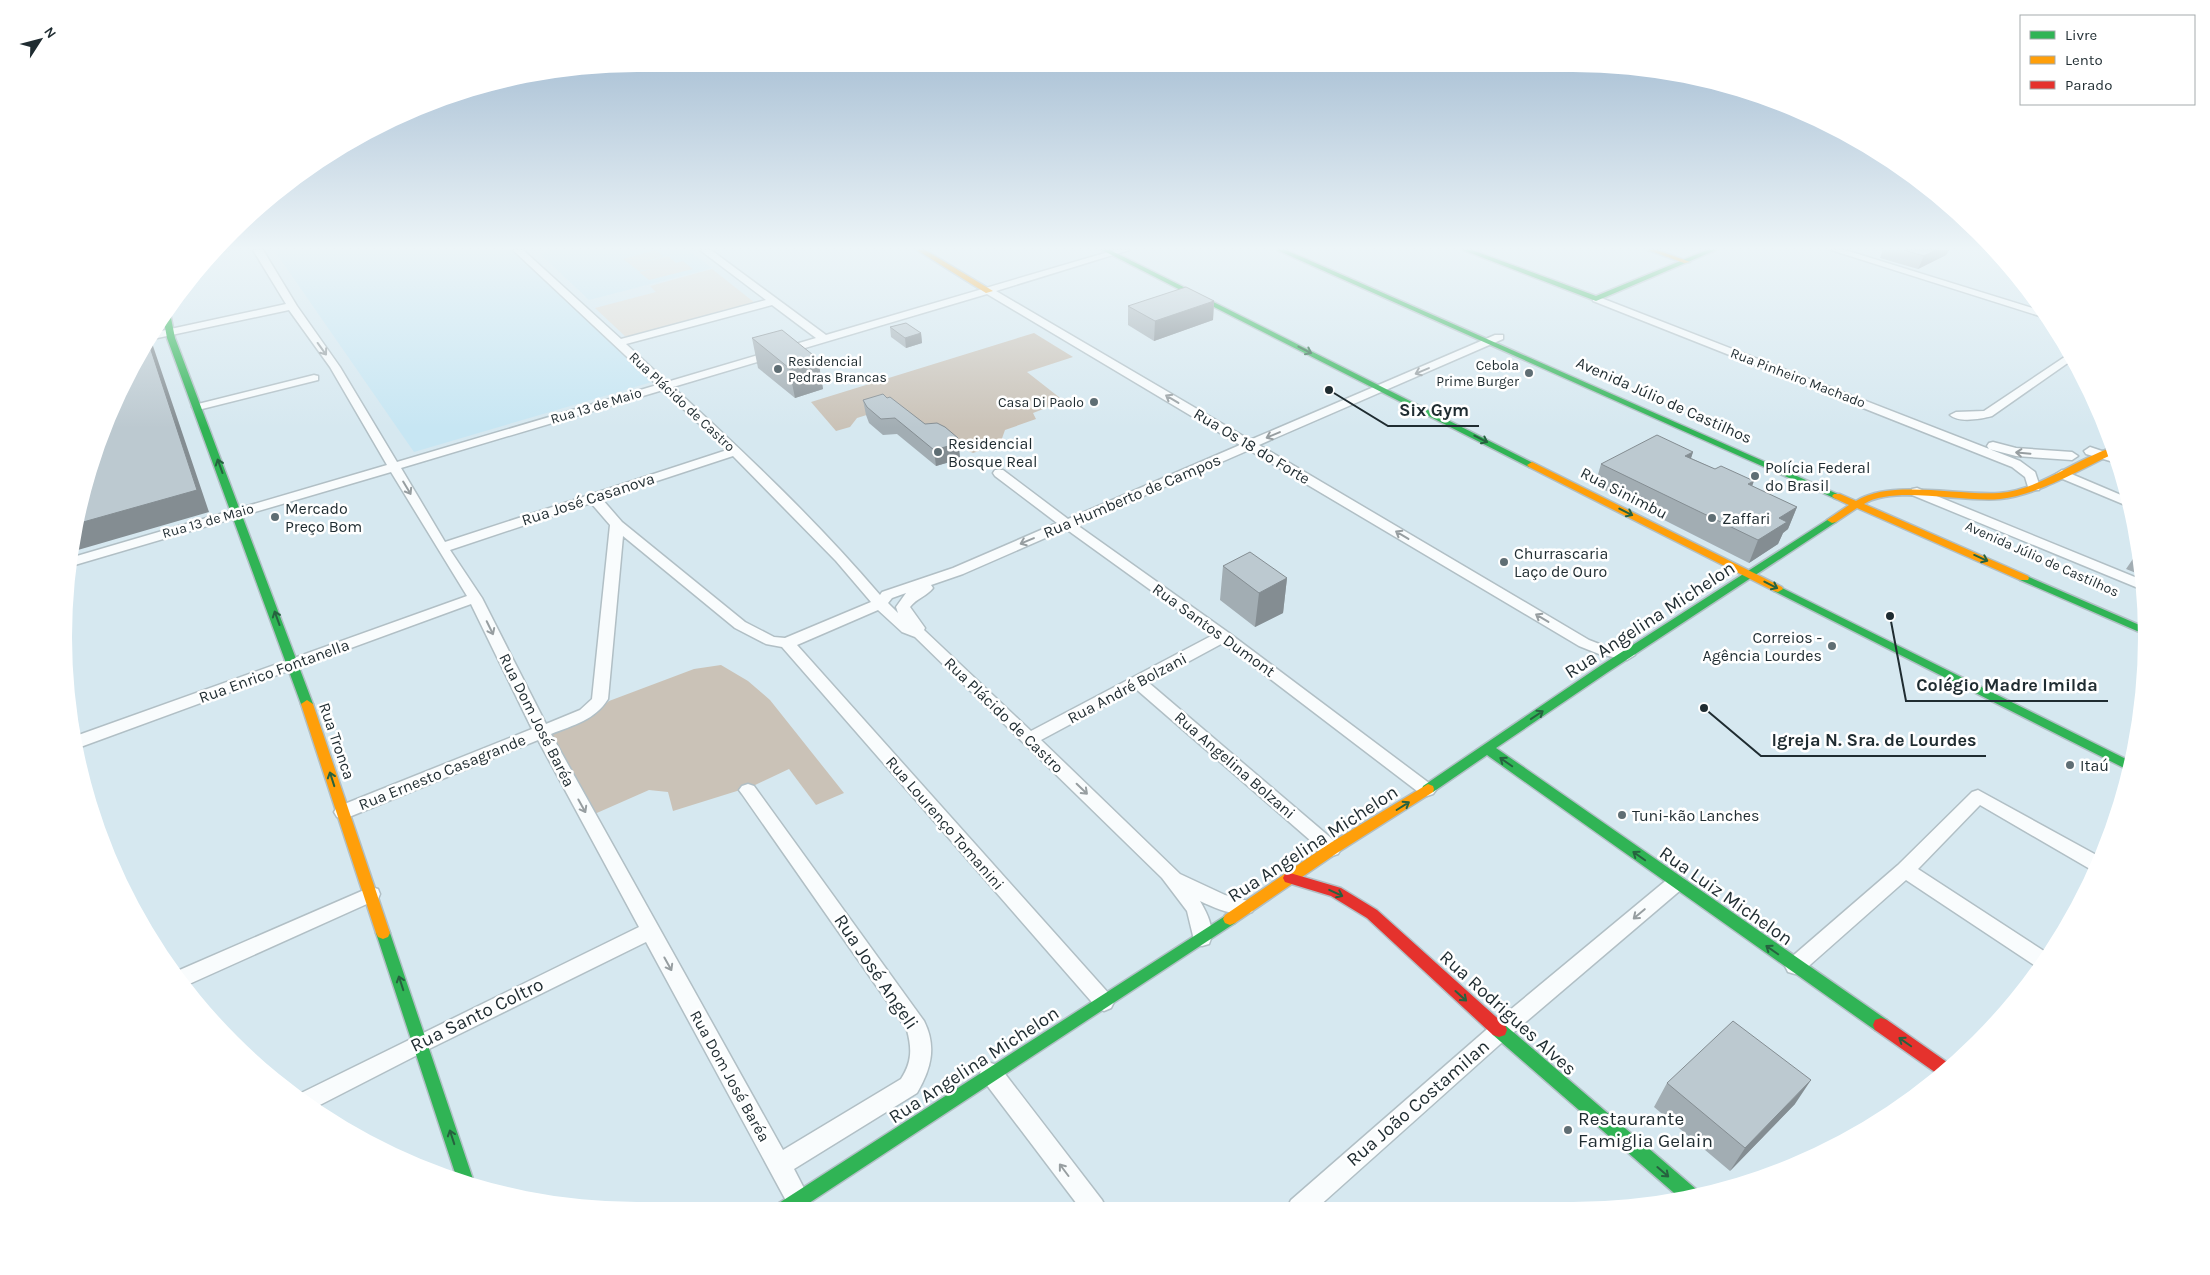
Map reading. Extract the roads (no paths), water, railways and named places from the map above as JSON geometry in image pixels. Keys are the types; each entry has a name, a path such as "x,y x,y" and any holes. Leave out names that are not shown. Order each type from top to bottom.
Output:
{"street":[{"path":"161,335 276,310"},
{"name":"Rua Dom José Baréa","path":"294,310 335,367 442,548 475,598 542,732 779,1165 791,1202"},
{"name":"Rua Plácido de Castro","path":"583,310 735,451 883,600 908,629 920,634 1169,873 1195,906 1202,926 1202,938"},
{"path":"619,343 743,310"},
{"path":"785,310 824,339"},
{"name":"Rua 13 de Maio","path":"78,560 925,310"},
{"name":"Rua Os 18 do Forte","path":"1020,310 1584,642 1604,650 1627,654"},
{"name":"Rua Sinimbu","path":"1223,310 2123,763"},
{"name":"Avenida Júlio de Castilhos","path":"1423,310 1494,339"},
{"name":"Avenida Júlio de Castilhos","path":"1428,310 1862,500 2137,617"},
{"name":"Rua Pinheiro Machado","path":"1623,310 1999,457 2038,475"},
{"name":"Rua Tronca","path":"168,324 169,333 294,664 465,1176"},
{"name":"Rua Humberto de Campos","path":"787,643 883,600 958,571 1494,339"},
{"path":"1956,415 1978,416 1988,414 2065,361"},
{"path":"198,407 314,378"},
{"name":"Rua Pinheiro Machado","path":"1877,409 2016,452 2072,456"},
{"name":"Rua José Casanova","path":"442,548 735,451"},
{"path":"1862,500 1918,492 2000,496 2072,456 2101,452"},
{"path":"2062,474 2101,452"},
{"name":"Rua Santos Dumont","path":"999,473 1066,524 1224,636 1428,790"},
{"path":"2038,475 2062,474 2120,500"},
{"path":"1918,492 2134,582"},
{"path":"594,498 617,525 740,625 770,641 787,643"},
{"name":"Avenida Júlio de Castilhos","path":"1862,500 2137,628"},
{"name":"Rua Angelina Michelon","path":"797,1202 991,1073 1202,938 1332,849 1428,790 1627,654 1751,575 1862,500"},
{"name":"Rua Ernesto Casagrande","path":"343,812 586,714 594,708 600,699 617,525"},
{"name":"Rua Humberto de Campos","path":"920,634 917,625 904,612 903,606 905,601 958,571"},
{"name":"Rua Enrico Fontanella","path":"82,740 475,598"},
{"name":"Rua André Bolzani","path":"1030,739 1224,636"},
{"name":"Rua Os 18 do Forte","path":"1584,642 1597,655 1604,670"},
{"name":"Rua Lourenço Tomanini","path":"787,643 1104,1002"},
{"name":"Rua Angelina Bolzani","path":"1138,682 1332,849"},
{"name":"Rua Luiz Michelon","path":"1487,748 1940,1066"},
{"name":"Rua José Angeli","path":"748,790 917,1027 923,1047 920,1068 909,1086 779,1165"},
{"path":"1795,966 1905,870 1978,796 2091,861"},
{"path":"1905,870 2038,957"},
{"name":"Rua Plácido de Castro","path":"1169,873 1203,895 1224,904 1245,907"},
{"name":"Rua Rodrigues Alves","path":"1290,878 1336,892 1372,914 1500,1031 1686,1191"},
{"name":"Rua João Costamilan","path":"1306,1202 1500,1031 1676,882"},
{"path":"186,976 371,894"},
{"name":"Rua Santo Coltro","path":"312,1098 420,1043 650,931"},
{"path":"991,1073 1089,1202"}],"place":[{"name":"Residencial Pedras Brancas","path":"778,369"},
{"name":"Cebola Prime Burger","path":"1529,373"},
{"name":"Six Gym","path":"1329,390"},
{"name":"Casa Di Paolo","path":"1094,402"},
{"name":"Residencial Bosque Real","path":"938,452"},
{"name":"Polícia Federal do Brasil","path":"1755,476"},
{"name":"Mercado Preço Bom","path":"275,517"},
{"name":"Zaffari","path":"1712,518"},
{"name":"Churrascaria Laço de Ouro","path":"1504,562"},
{"name":"Colégio Madre Imilda","path":"1890,616"},
{"name":"Correios - Agência Lourdes","path":"1832,646"},
{"name":"Igreja N. Sra. de Lourdes","path":"1704,708"},
{"name":"Itaú","path":"2070,765"},
{"name":"Tuni-kão Lanches","path":"1622,815"},
{"name":"Restaurante Famiglia Gelain","path":"1568,1130"}]}
